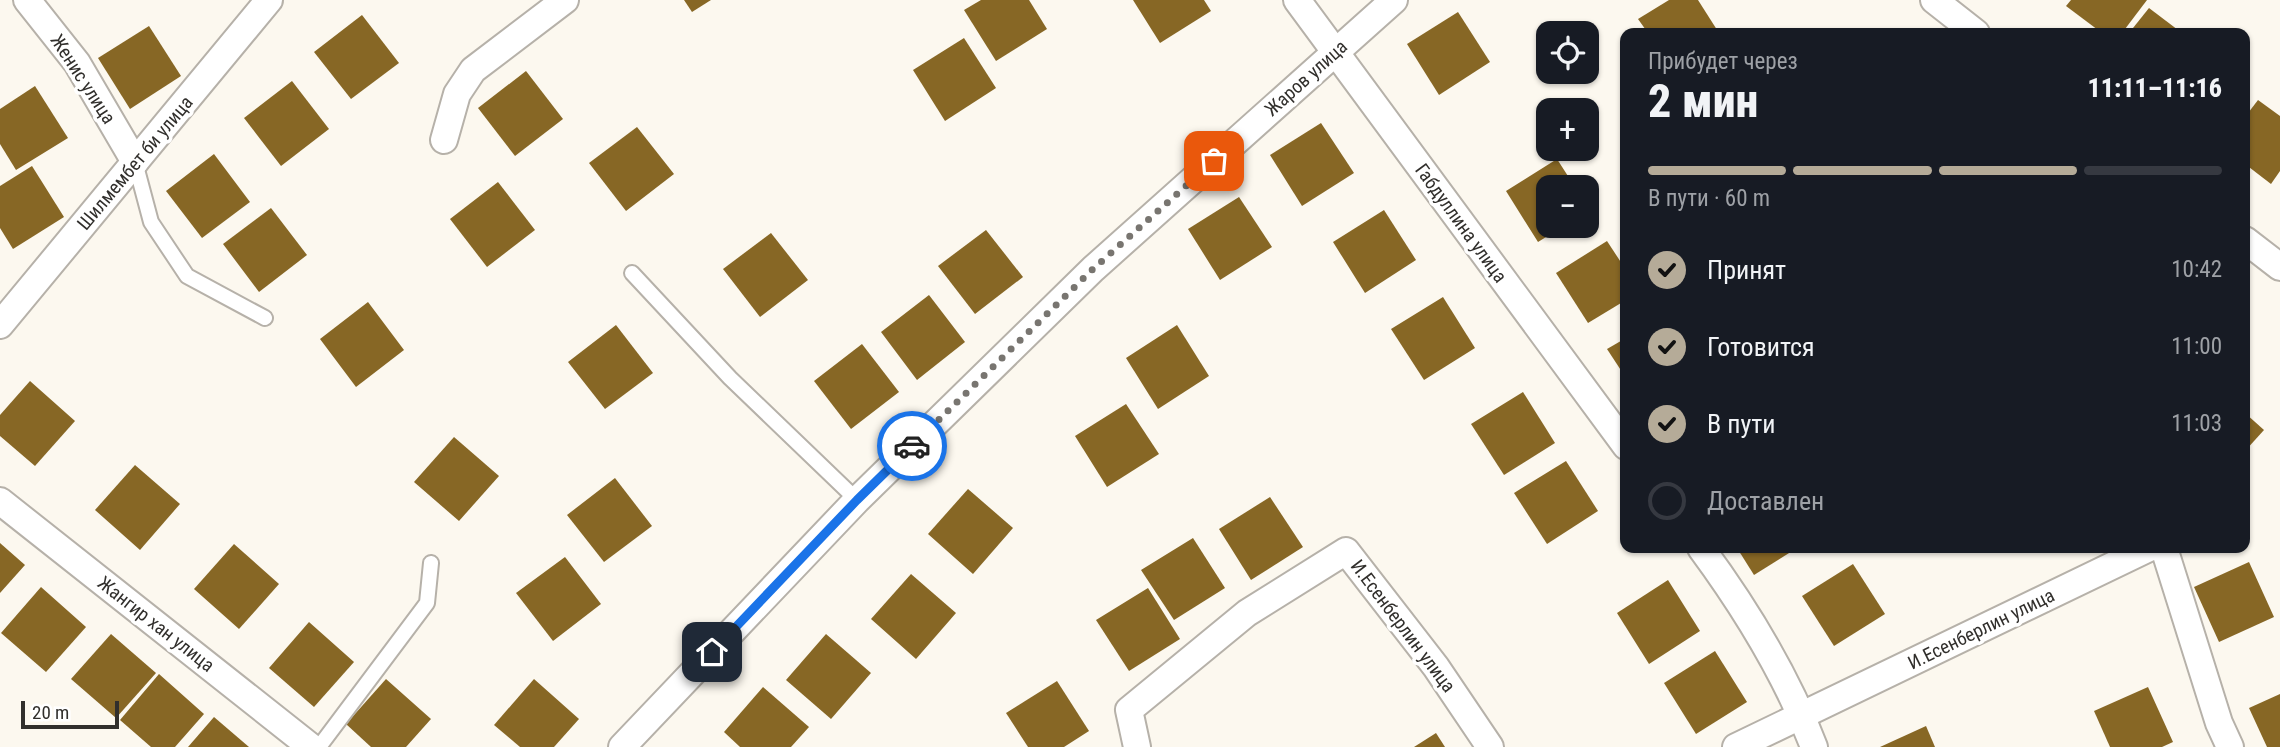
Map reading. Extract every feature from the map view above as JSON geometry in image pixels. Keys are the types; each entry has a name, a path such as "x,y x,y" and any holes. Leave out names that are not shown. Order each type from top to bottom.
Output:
{"street":[{"name":"Женис улица","path":"27,0 77,63 135,162"},
{"name":"Шилмембет би улица","path":"0,326 270,0"},
{"path":"444,140 457,93 473,70 565,0"},
{"name":"Габдуллина улица","path":"1297,0 1620,438"},
{"name":"Жаров улица","path":"622,747 857,500 1093,269 1394,0"},
{"path":"1948,15 1968,28"},
{"path":"2250,244 2280,267"},
{"name":"Жангир хан улица","path":"0,501 311,747"},
{"name":"И.Есенберлин улица","path":"1137,747 1129,710 1247,613 1346,551 1436,667 1490,747"},
{"path":"1705,553 1737,596 1802,715 1814,747"},
{"name":"И.Есенберлин улица","path":"1736,747 2139,553"},
{"path":"2166,553 2218,723 2230,747"}],"lane":[{"path":"135,162 151,222 187,276 265,318"},
{"path":"632,273 730,379 857,500"},
{"path":"319,747 427,603 431,563"}],"building":[{"path":"684,0 711,0 692,12"},
{"path":"981,0 1029,0 1047,29 996,61 964,10"},
{"path":"1133,0 1204,0 1211,11 1160,43"},
{"path":"1669,0 1698,0 1716,28 1644,28 1638,19"},
{"path":"2071,0 2147,0 2126,28 2095,28 2066,6"},
{"path":"2149,8 2175,28 2133,28"},
{"path":"1458,12 1490,62 1439,95 1407,44"},
{"path":"362,15 399,63 351,99 314,52"},
{"path":"149,26 181,76 130,109 98,58"},
{"path":"964,38 996,88 945,121 913,70"},
{"path":"526,71 563,119 515,156 478,108"},
{"path":"292,81 329,129 281,166 244,118"},
{"path":"35,86 68,138 16,170 0,144 0,109"},
{"path":"2258,100 2280,116 2280,171 2271,184 2250,168 2250,110"},
{"path":"1321,123 1354,173 1302,206 1270,155"},
{"path":"637,127 674,174 626,211 589,163"},
{"path":"214,154 250,202 202,238 166,191"},
{"path":"1554,161 1558,161 1567,175 1536,175 1536,238 1544,238 1538,242 1506,191"},
{"path":"32,166 64,217 13,249 0,228 0,186"},
{"path":"498,182 535,230 487,267 450,219"},
{"path":"1239,197 1272,247 1220,280 1188,229"},
{"path":"271,208 307,255 259,292 223,244"},
{"path":"1384,210 1416,260 1365,293 1333,242"},
{"path":"986,230 1023,277 975,314 938,266"},
{"path":"771,233 808,280 760,317 723,269"},
{"path":"1607,241 1620,261 1620,304 1588,323 1556,273"},
{"path":"929,295 965,342 917,380 881,332"},
{"path":"1443,297 1475,348 1424,380 1391,329"},
{"path":"368,302 404,350 356,387 320,339"},
{"path":"616,325 653,373 605,409 568,362"},
{"path":"1177,325 1209,376 1158,409 1126,358"},
{"path":"1620,341 1620,369 1607,349"},
{"path":"862,344 899,392 851,429 814,381"},
{"path":"30,381 75,421 35,466 0,436 0,415"},
{"path":"1523,392 1555,443 1504,475 1471,424"},
{"path":"1126,404 1159,454 1107,487 1075,436"},
{"path":"2250,417 2264,430 2250,445"},
{"path":"454,437 499,476 459,521 414,482"},
{"path":"1566,461 1598,511 1547,544 1514,493"},
{"path":"135,465 180,504 140,550 95,510"},
{"path":"615,478 652,526 604,562 567,515"},
{"path":"968,489 1013,528 973,574 928,534"},
{"path":"1270,497 1303,547 1251,580 1219,529"},
{"path":"1193,538 1225,588 1174,620 1141,570"},
{"path":"0,543 25,565 0,593"},
{"path":"234,544 279,584 239,629 194,589"},
{"path":"1740,553 1789,553 1754,575"},
{"path":"565,557 601,604 553,641 516,593"},
{"path":"2249,562 2274,617 2219,642 2194,587"},
{"path":"1853,564 1885,614 1834,646 1802,596"},
{"path":"911,574 956,613 916,659 871,619"},
{"path":"1668,580 1700,631 1649,664 1617,613"},
{"path":"41,587 86,627 46,672 1,633"},
{"path":"1148,588 1180,639 1129,671 1096,620"},
{"path":"309,622 354,662 314,707 269,668"},
{"path":"111,634 156,673 116,718 71,679"},
{"path":"826,634 871,673 831,719 786,680"},
{"path":"1715,651 1747,702 1696,734 1664,683"},
{"path":"159,674 204,714 175,747 151,747 120,720"},
{"path":"386,679 431,719 406,747 371,747 346,724"},
{"path":"534,679 579,719 554,747 520,747 494,725"},
{"path":"1057,681 1089,731 1064,747 1028,747 1006,713"},
{"path":"763,687 809,727 791,747 740,747 724,732"},
{"path":"2148,687 2173,742 2162,747 2110,747 2094,711"},
{"path":"2280,694 2280,747 2267,747 2249,708"},
{"path":"214,717 249,747 188,747"},
{"path":"1926,726 1935,747 1880,747"},
{"path":"1436,733 1445,747 1414,747"}],"way so far":[{"path":"912,446 1093,269 1214,161"}],"route":[{"path":"712,652 912,446"}]}
